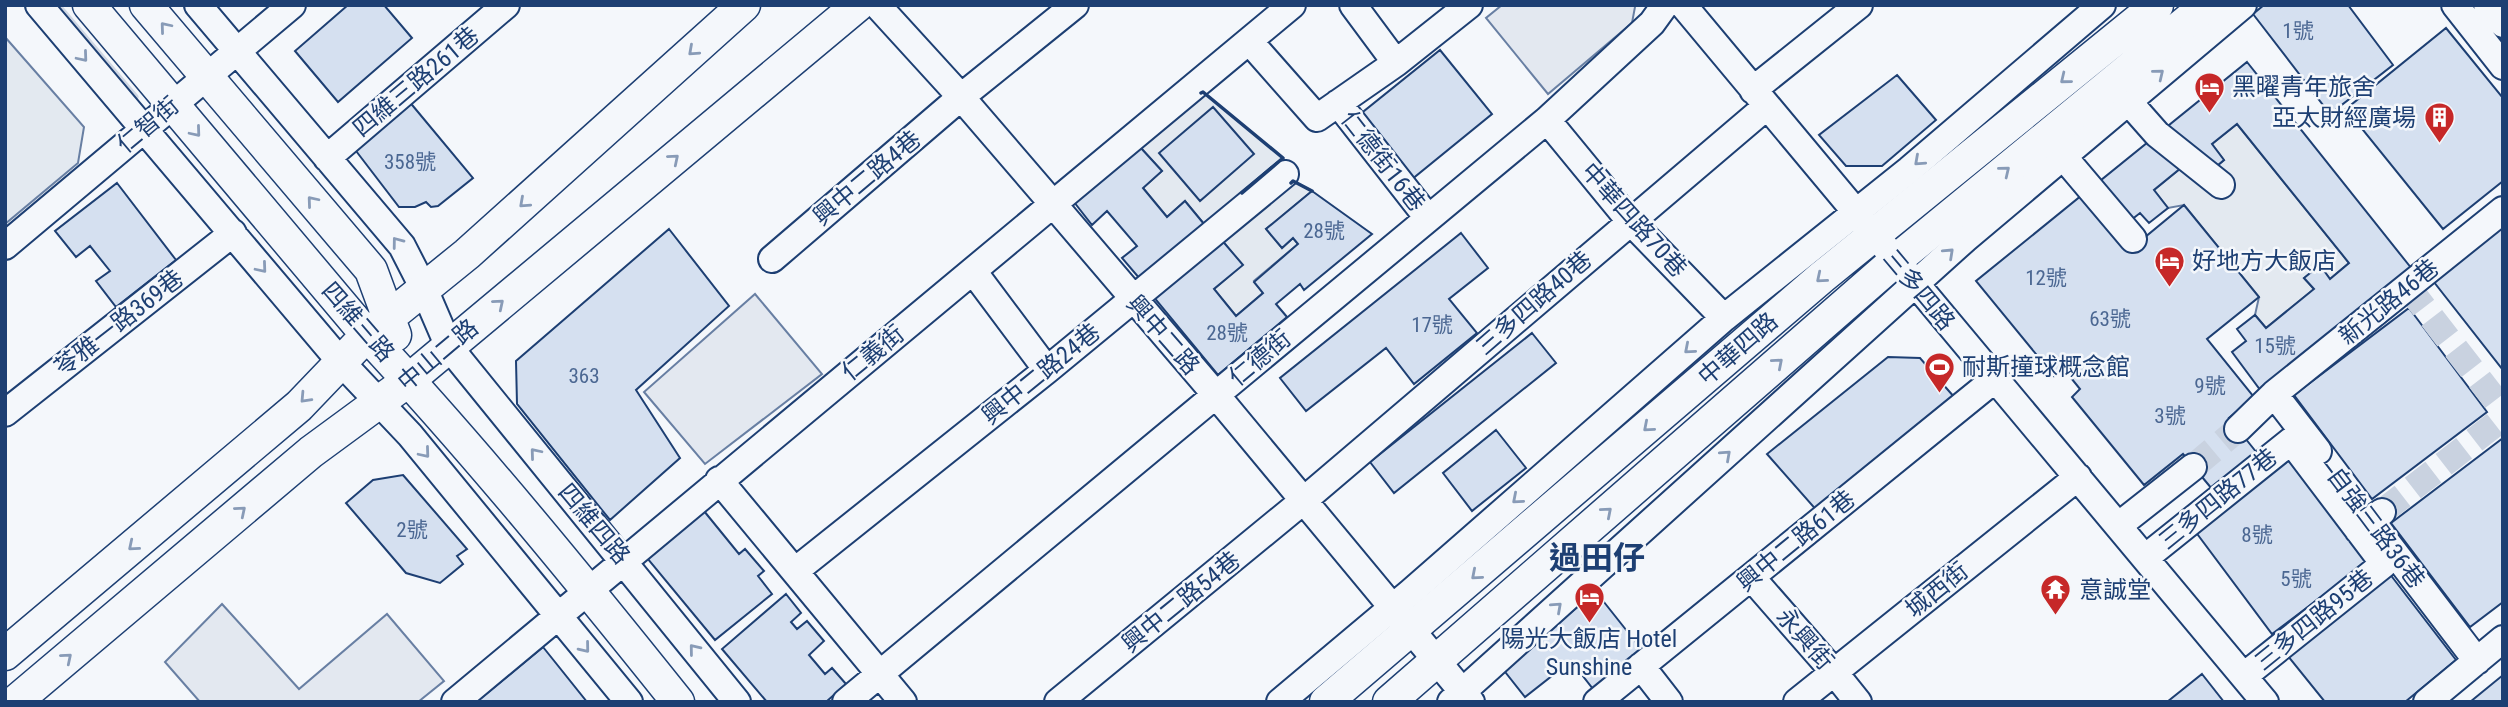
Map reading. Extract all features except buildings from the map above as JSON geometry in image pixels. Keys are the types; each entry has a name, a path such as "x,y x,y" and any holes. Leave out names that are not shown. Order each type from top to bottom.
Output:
{"main road":[{"name":"四維三路","path":"89,5 173,104 379,326 409,380"},
{"name":"四維三路","path":"146,5 371,270 379,326"},
{"path":"5,654 299,406 340,361 467,254 744,5"},
{"name":"中山二路","path":"15,702 311,452 409,380 858,5"},
{"name":"中華四路","path":"1326,702 1402,619 1822,277 1865,225 2157,5"},
{"name":"中華四路","path":"1389,702 1895,261 2207,5"},
{"name":"四維四路","path":"409,380 678,702"}],"street":[{"name":"四維三路","path":"39,5 340,361 380,402"},
{"path":"198,5 402,246 449,347"},
{"name":"仁智街","path":"5,246 292,5"},
{"name":"四維三路261巷","path":"327,158 506,5"},
{"name":"興中二路","path":"877,5 961,97 1216,395 1437,662 1461,699"},
{"name":"興中二路4巷","path":"772,259 961,97 1075,5"},
{"name":"仁義街","path":"455,702 1292,5"},
{"path":"1353,5 1396,63"},
{"path":"1328,111 1396,63 1469,5"},
{"name":"仁德街","path":"846,702 1546,120 1646,29 1664,5"},
{"name":"三多四路","path":"1683,5 2264,702"},
{"name":"三多四路40巷","path":"1303,501 1630,221 1858,5"},
{"name":"中華四路","path":"1280,702 1402,619 1724,318 1865,225 2102,5"},
{"path":"1461,699 1965,239 2243,5"},
{"path":"2455,5 2503,66"},
{"path":"2487,5 2503,24"},
{"name":"仁德街16巷","path":"1249,41 1328,111 1428,218"},
{"path":"2127,100 2157,134 2221,184"},
{"name":"中華四路70巷","path":"1546,120 1630,221 1724,318"},
{"path":"2062,155 2133,239"},
{"name":"興中二路24巷","path":"795,571 1047,370 1285,174"},
{"name":"新光路46巷","path":"2238,429 2274,394 2503,210"},
{"name":"苓雅一路369巷","path":"5,413 233,233"},
{"path":"973,271 1047,370"},
{"name":"四維四路","path":"449,347 737,702"},
{"name":"興中二路61巷","path":"1597,702 1995,379"},
{"name":"自強三路36巷","path":"2274,394 2477,661"},
{"path":"380,402 629,702"},
{"name":"三多四路77巷","path":"2145,558 2291,441 2370,521"},
{"path":"2118,526 2193,467"},
{"name":"城西街","path":"1797,702 2078,477"},
{"path":"719,480 903,702"},
{"name":"興中二路54巷","path":"1058,702 1303,501"},
{"name":"三多四路95巷","path":"2244,676 2384,564 2370,521"},
{"name":"永興街","path":"1751,578 1858,702"},
{"path":"2427,702 2503,639"},
{"path":"1641,666 1670,702"}],"shaded area":[{"path":"1502,5 1635,7 1632,23 1548,94 1486,18"},
{"path":"5,37 84,127 78,163 5,224"},
{"path":"1203,92 1283,158 1204,224 1185,201 1167,217 1143,188 1162,171 1140,147"},
{"path":"2237,124 2349,263 2330,279 2319,266 2304,278 2314,289 2266,328 2255,315 2259,297 2184,205 2168,208 2154,190 2192,159 2206,175 2224,160 2212,144"},
{"path":"1293,181 1312,191 1266,229 1282,248 1293,238 1298,244 1254,281 1263,293 1236,316 1214,289 1242,265 1220,238"},
{"path":"755,294 822,374 705,464 644,392"},
{"path":"222,604 299,689 387,614 444,681 418,702 200,702 165,662"}],"waterway":[{"path":"57,5 135,97"}],"tunnel":[{"path":"2408,287 2503,410"},
{"path":"2382,512 2503,418"},
{"path":"2193,467 2238,429"}],"wall":[{"path":"1201,93 1283,158 1242,193"},
{"path":"1291,183 1293,181 1312,191"}],"place":[{"name":"黑曜青年旅舍","path":"2209,114"},
{"name":"亞太財經廣場","path":"2439,145"},
{"name":"好地方大飯店","path":"2169,288"},
{"name":"耐斯撞球概念館","path":"1939,394"},
{"name":"意誠堂","path":"2056,617"},
{"name":"陽光大飯店 Hotel Sunshine","path":"1589,624"}],"district":[{"name":"過田仔","path":"1597,558"}]}
